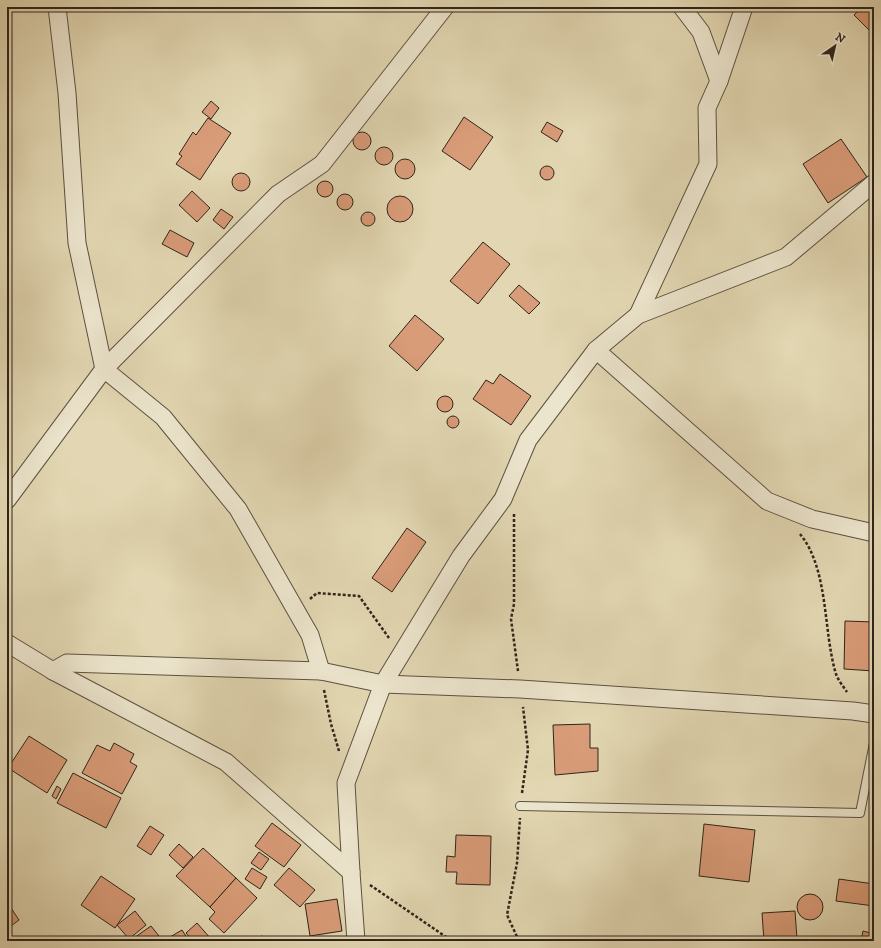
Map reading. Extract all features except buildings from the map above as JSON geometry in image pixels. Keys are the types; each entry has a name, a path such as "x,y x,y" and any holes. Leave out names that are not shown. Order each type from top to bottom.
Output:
{"street":[{"path":"57,7 67,93 77,243 104,368 163,417 238,510 310,635 321,671"},
{"path":"7,500 104,368 278,194 322,164 445,7"},
{"path":"682,7 702,32 719,81"},
{"path":"638,315 708,164 707,108 719,81 744,7"},
{"path":"356,941 346,783 383,684 461,556 503,499 528,440 596,350 638,315 786,257 874,183"},
{"path":"596,350 767,501 812,519 874,533"},
{"path":"7,643 53,671 226,762 351,872"},
{"path":"53,671 67,663 321,671 383,684 520,689 853,711 874,714"}],"lane":[{"path":"520,806 860,813 874,743"}],"path":[{"path":"503,499 514,508 514,604 511,619 528,750 520,806 517,863 507,915 519,941"},
{"path":"797,531 812,558 819,579 836,675 847,693 853,711"},
{"path":"296,609 318,593 359,596 389,636 388,643"},
{"path":"321,671 331,724 339,754"},
{"path":"351,872 452,941"}]}
